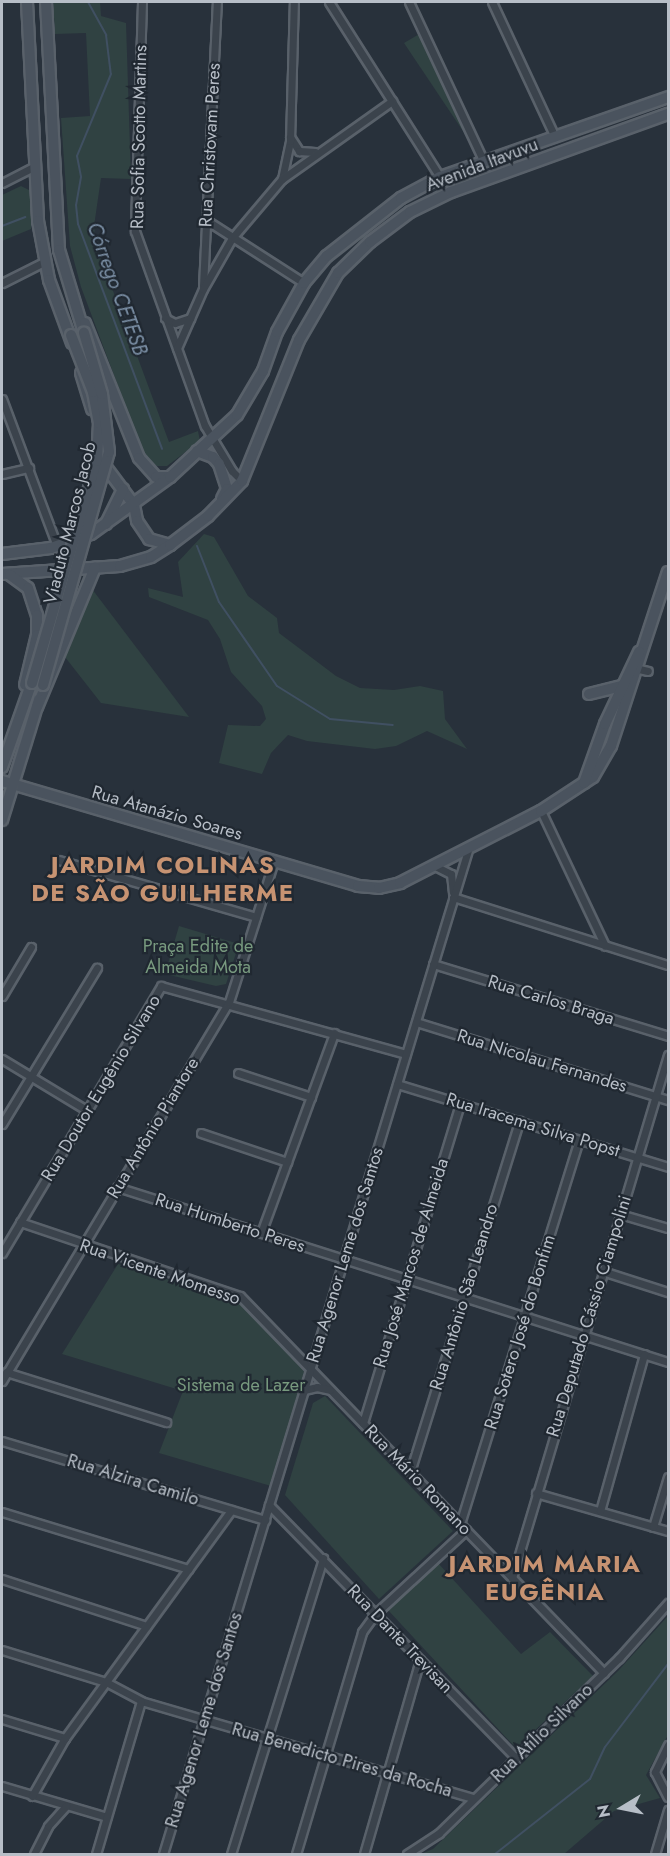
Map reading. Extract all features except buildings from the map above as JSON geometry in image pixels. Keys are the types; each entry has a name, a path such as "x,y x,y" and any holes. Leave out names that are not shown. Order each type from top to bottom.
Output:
{"main road":[{"path":"27,2 34,167 44,262 71,335 94,415 101,460 134,504 137,521 148,539 170,546"},
{"path":"46,2 56,218 65,277 139,458 156,477 170,477"},
{"name":"Avenida Itavuvu","path":"2,554 57,546 91,534 170,477 237,415 258,380 277,332 304,283 327,256 358,228 401,198 440,177 669,97"},
{"name":"Avenida Itavuvu","path":"4,574 62,571 136,563 170,546 243,482 299,340 338,273 410,212 457,189 669,114"},
{"path":"545,158 555,148 555,137"},
{"path":"440,177 457,189"},
{"name":"Viaduto Marcos Jacob","path":"38,684 109,452 102,394 65,277"},
{"name":"Viaduto Marcos Jacob","path":"38,684 97,461 99,423 93,392 71,335"},
{"path":"197,451 213,457 224,477 227,489 219,505"},
{"path":"105,526 123,489"},
{"path":"137,521 151,492"},
{"name":"Avenida Itavuvu","path":"62,571 69,556 91,534"},
{"path":"2,820 37,707 95,568"},
{"path":"37,707 38,684 62,571"},
{"name":"Rua Atanázio Soares","path":"584,783 611,709 642,647 669,572"},
{"path":"2,767 19,713 37,635 37,615 28,588 4,574"},
{"name":"Rua Atanázio Soares","path":"2,781 358,886 379,888 400,883 434,866 541,811 584,783 598,770 643,670 642,647"},
{"path":"19,713 38,684"},
{"path":"589,694 622,686"},
{"path":"611,709 616,718 616,732"}],"street":[{"name":"Rua Sofia Scotto Martins","path":"142,2 135,231 165,318 213,438"},
{"name":"Rua Christovam Peres","path":"203,289 217,2"},
{"path":"282,180 290,136 294,2"},
{"path":"329,2 440,177"},
{"path":"409,2 484,162"},
{"path":"492,2 555,137"},
{"path":"177,348 203,289 232,238 282,180 323,148 392,101"},
{"path":"290,136 294,147 304,153 323,148"},
{"path":"2,183 34,167"},
{"path":"206,220 304,283"},
{"path":"2,283 44,262"},
{"path":"165,318 175,324 189,318"},
{"path":"2,399 57,546"},
{"path":"213,438 243,482"},
{"path":"2,474 29,468"},
{"path":"541,811 605,946"},
{"name":"Rua Agenor Leme dos Santos","path":"163,1854 469,848"},
{"path":"59,860 256,917"},
{"name":"Rua Antônio Piantore","path":"2,1381 229,1002 274,861"},
{"path":"434,866 451,874 453,897 669,964"},
{"path":"2,996 31,947"},
{"name":"Rua Carlos Braga","path":"433,964 669,1036"},
{"path":"2,1124 97,968"},
{"name":"Rua Doutor Eugênio Silvano","path":"2,1253 161,986 229,1002 406,1054"},
{"name":"Rua Nicolau Fernandes","path":"416,1022 669,1100"},
{"path":"261,1233 334,1033"},
{"name":"Rua Deputado Cássio Ciampolini","path":"512,1578 602,1271 669,1055"},
{"path":"2,1059 88,1111"},
{"path":"238,1073 311,1097"},
{"name":"Rua Iracema Silva Popst","path":"397,1084 669,1167"},
{"name":"Rua José Marcos de Almeida","path":"363,1423 460,1103"},
{"name":"Rua Antônio São Leandro","path":"410,1472 519,1121"},
{"path":"201,1133 286,1162"},
{"name":"Rua Sotero José do Bonfim","path":"463,1527 579,1140"},
{"name":"Rua Humberto Peres","path":"117,1187 669,1362"},
{"path":"620,1214 669,1228"},
{"name":"Rua Vicente Momesso","path":"20,1222 240,1296 310,1369"},
{"path":"602,1271 669,1292"},
{"path":"600,1511 644,1354"},
{"name":"Rua Mário Romano","path":"310,1369 604,1673"},
{"path":"6,1372 166,1422"},
{"path":"304,1390 317,1387 332,1391"},
{"name":"Rua Alzira Camilo","path":"2,1441 231,1510 264,1523"},
{"path":"653,1527 669,1477"},
{"path":"536,1493 669,1531"},
{"name":"Rua Dante Trevisan","path":"269,1505 516,1758"},
{"path":"32,1796 65,1738 231,1510"},
{"path":"2,1512 189,1569"},
{"path":"264,1523 271,1519 284,1521"},
{"path":"296,1854 362,1632 375,1614 463,1527"},
{"path":"231,1854 323,1558"},
{"path":"2,1579 147,1626"},
{"name":"Rua Atílio Silvano","path":"407,1854 439,1833 604,1673 669,1603"},
{"name":"Rua Benedicto Pires da Rocha","path":"2,1650 106,1682 141,1701 473,1798"},
{"path":"364,1854 420,1660"},
{"path":"96,1854 141,1701"},
{"path":"2,1719 65,1738"},
{"path":"669,1745 655,1772 669,1797"},
{"path":"2,1786 107,1817"},
{"path":"34,1854 48,1826 66,1806"},
{"path":"655,1854 669,1810"}],"green space":[{"path":"53,2 100,2 101,16 126,23 131,179 101,178 94,226 96,245 169,442 198,431 200,441 167,466 157,466 145,458 81,287 70,246 61,118 90,116 86,33 55,34"},
{"path":"421,33 477,152 404,43"},
{"path":"21,186 31,191 31,229 2,241 2,195"},
{"path":"204,534 214,537 248,596 277,618 279,633 336,676 360,688 394,690 420,686 443,691 445,719 467,749 427,731 396,746 375,749 307,741 288,735 271,753 262,774 219,763 228,725 260,726 266,719 262,706 231,672 220,639 208,620 149,597 148,588 183,597 178,562"},
{"path":"92,589 189,717 101,703 65,657"},
{"name":"Praça Edite de Almeida Mota","path":"179,926 239,944 226,984 216,986 165,974"},
{"name":"Sistema de Lazer","path":"118,1264 230,1299 249,1309 305,1368 271,1486 159,1453 183,1391 62,1354"},
{"path":"325,1396 453,1531 379,1599 285,1495 313,1403"},
{"path":"438,1563 521,1654 550,1632 593,1676 518,1746 513,1745 388,1610"},
{"path":"668,1616 668,1735 646,1775 660,1798 614,1811 564,1854 421,1854 433,1849 618,1671"}],"waterway":[{"name":"Córrego CETESB","path":"88,2 106,35 111,74 77,156 81,177 76,205 78,224 162,449"},
{"path":"2,226 25,217"},
{"name":"Córrego CETESB","path":"197,546 219,602 277,686 330,719 393,725"},
{"path":"495,1854 590,1779 605,1747 668,1664"}],"district":[{"name":"JARDIM COLINAS DE SÃO GUILHERME","path":"163,879"},
{"name":"JARDIM MARIA EUGÊNIA","path":"545,1578"}]}
